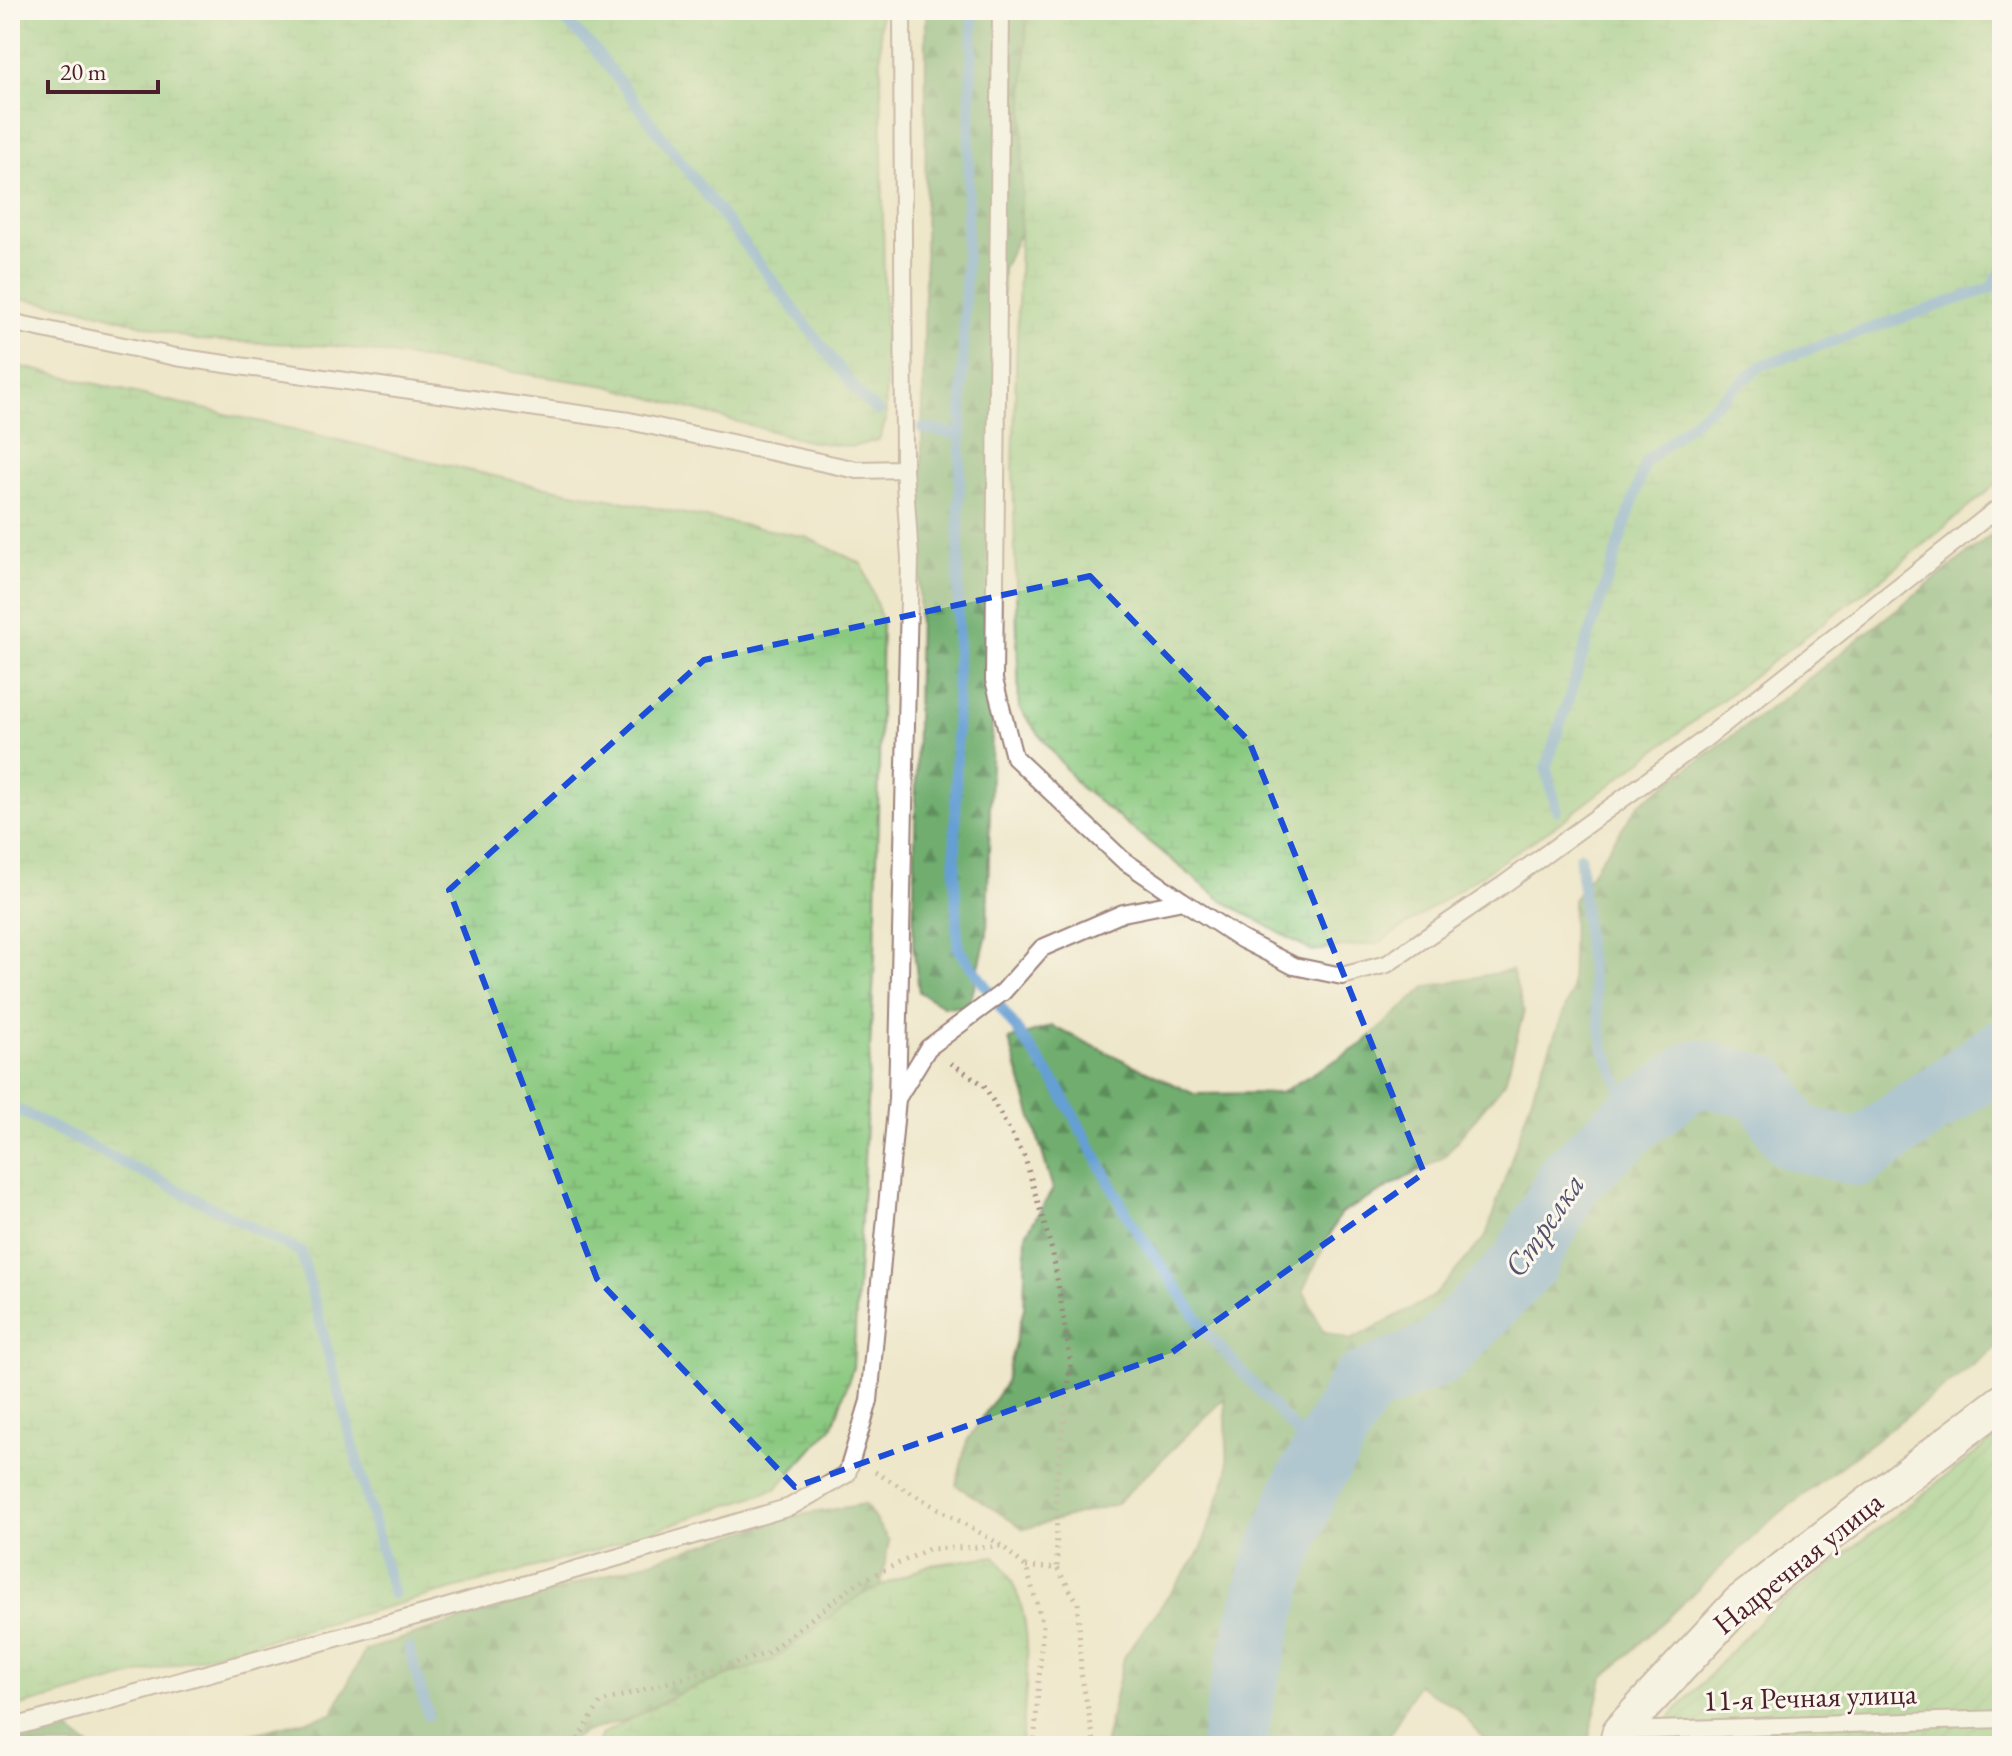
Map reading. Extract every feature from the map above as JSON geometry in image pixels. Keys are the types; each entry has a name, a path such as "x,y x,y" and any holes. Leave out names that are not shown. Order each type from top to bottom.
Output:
{"street":[{"name":"Надречная улица","path":"1618,1739 1739,1603 2002,1402"}],"lane":[{"path":"10,1728 434,1611 790,1507 847,1474 869,1401 897,1099 910,558 904,469 902,10"},
{"path":"1001,10 994,680 1014,757 1123,860 1241,939 1294,966 1342,976 1387,964 1503,885 1701,742 2002,505"},
{"path":"10,322 176,357 629,421 857,470 904,469"},
{"path":"897,1099 928,1048 1003,992 1042,948 1123,913 1183,901"},
{"name":"11-я Речная улица","path":"1618,1739 2002,1719"}],"path":[{"path":"928,1048 984,1085 1025,1158 1053,1254 1071,1364 1056,1485 1057,1568 1078,1603 1081,1673 1095,1746"},
{"path":"852,1459 1002,1546 1026,1567 1043,1625 1034,1746"},
{"path":"574,1746 601,1702 766,1654 857,1583 929,1549 1002,1546"},
{"path":"1026,1567 1057,1568"}],"highlighted area":[{"path":"1090,576 1249,741 1424,1173 1171,1353 795,1487 597,1279 449,890 704,660"}],"green space":[{"path":"10,10 880,10 886,420 879,440 852,447 807,441 608,386 334,346 196,340 89,310 10,297"},
{"path":"926,10 1055,10 1031,209 1003,269 987,934 971,1000 962,1007 943,1006 919,992 913,944 925,276"},
{"path":"1027,10 2002,10 2002,479 1893,570 1561,822 1379,943 1312,951 1223,901 1079,786 1019,708 1013,468"},
{"path":"10,364 520,482 806,537 862,564 882,620 875,955 853,1367 833,1426 776,1489 590,1552 10,1709"},
{"path":"2002,526 2002,1343 1772,1519 1603,1678 1587,1746 1490,1746 1457,1708 1417,1685 1384,1746 1104,1746 1124,1657 1200,1552 1228,1472 1225,1398 1116,1504 1024,1529 956,1485 967,1441 1004,1385 1024,1308 1026,1234 1053,1189 1009,1040 1052,1026 1194,1094 1280,1093 1361,1045 1426,987 1512,970 1524,1011 1505,1082 1444,1157 1340,1214 1303,1290 1323,1331 1351,1340 1434,1296 1486,1236 1536,1083 1571,993 1573,900 1639,804 1785,697"},
{"path":"2002,1433 2002,1746 1643,1746 1764,1616"},
{"path":"865,1504 889,1541 880,1591 758,1680 585,1732 562,1746 204,1746 332,1714 365,1650 794,1516"},
{"path":"995,1556 1010,1577 1025,1622 1027,1671 1021,1746 596,1746 602,1734 684,1691 771,1661 857,1597 929,1565"},
{"path":"68,1730 89,1746 10,1746 10,1744"}],"waterway":[{"path":"554,10 593,47 863,399 878,411"},
{"path":"973,10 959,503 955,875 958,948 1058,1087 1133,1225 1209,1335 1321,1459"},
{"path":"1557,810 1546,768 1646,461 1762,365 1991,288 2002,269"},
{"path":"922,428 961,435"},
{"path":"1580,856 1587,950 1604,1048 1634,1119"},
{"name":"Стрелка","path":"1233,1746 1242,1693 1274,1568 1305,1488 1362,1385 1439,1353 1524,1264 1571,1177 1634,1119 1697,1072 1764,1089 1794,1137 1859,1153 2002,1053"},
{"path":"10,1106 301,1252 393,1594"},
{"path":"409,1648 428,1715"}]}
